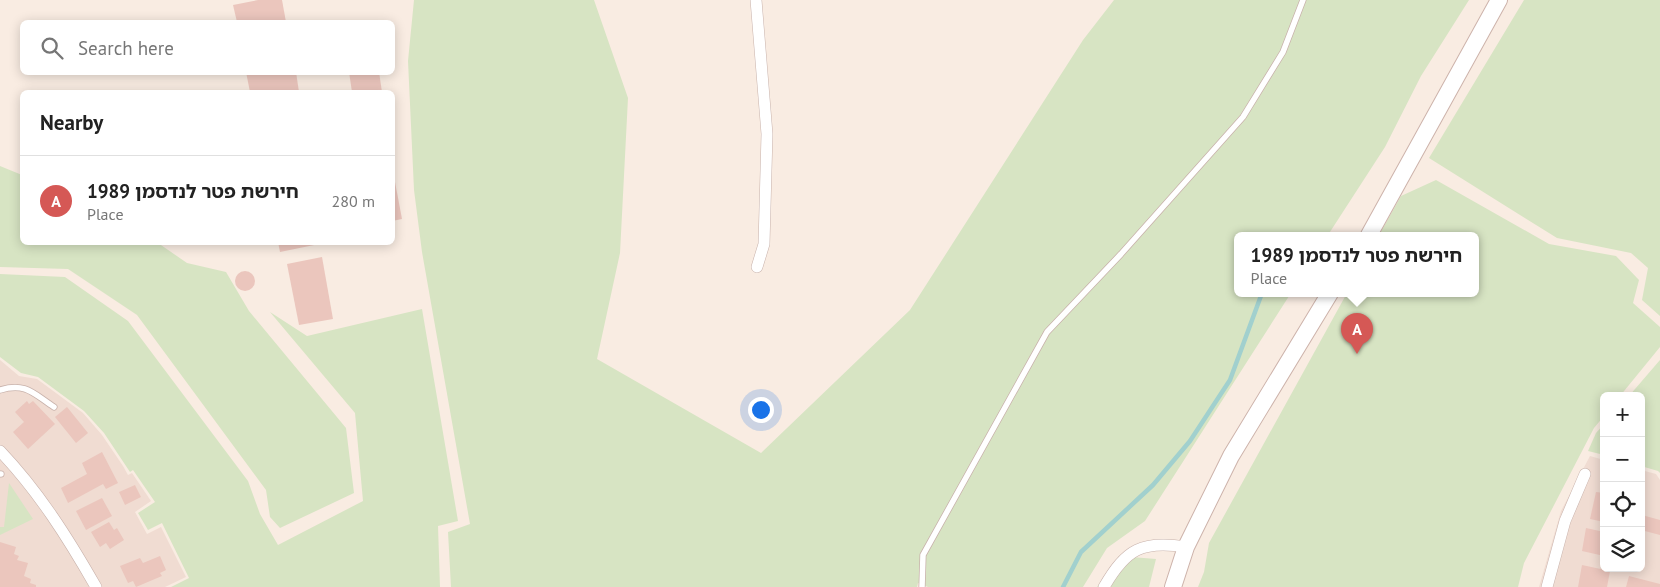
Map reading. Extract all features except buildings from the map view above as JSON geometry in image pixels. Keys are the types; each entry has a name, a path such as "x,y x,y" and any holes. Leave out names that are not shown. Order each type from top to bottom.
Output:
{"main road":[{"path":"1371,232 1498,0"},
{"path":"1173,587 1186,547 1231,456 1328,297"}],"street":[{"path":"756,0 767,134 764,244 757,267"},
{"path":"0,451 44,503 96,587"},
{"path":"1547,587 1565,522 1585,474"},
{"path":"1104,587 1113,571 1126,557 1140,548 1157,544 1186,547"}],"lane":[{"path":"922,587 923,555 1048,332 1121,254 1243,117 1283,52 1303,0"},
{"path":"0,390 11,387 24,388 54,407"}],"shaded area":[{"path":"0,360 19,376 37,379 83,413 102,435 128,475 132,473 151,501 135,512 147,534 161,527 186,577 165,587 0,587"},
{"path":"1590,456 1600,459 1600,572 1645,572 1645,471 1656,474 1660,480 1660,587 1539,587 1561,511"}],"green space":[{"path":"414,0 594,0 628,98 620,253 597,359 761,453 910,310 1083,40 1114,0 1469,0 1421,76 1385,147 1330,232 1234,232 1234,297 1288,297 1145,521 1107,548 1083,587 928,587 918,583 917,587 451,587 448,532 470,524 422,252 414,190 408,61"},
{"path":"1524,0 1660,0 1660,316 1642,300 1648,268 1631,253 1557,238 1429,158"},
{"path":"0,166 20,174 20,245 161,245 187,263 226,272 249,311 346,428 354,493 280,528 270,517 266,490 137,315 68,269 0,267"},
{"path":"1436,180 1549,244 1616,256 1639,280 1633,303 1660,327 1660,347 1623,392 1600,392 1600,421 1594,428 1524,563 1518,587 1198,587 1204,572 1209,543 1345,297 1479,297 1479,232 1381,232 1401,196"},
{"path":"0,274 65,277 128,321 248,481 260,514 278,545 363,501 355,413 270,312 307,336 422,309 458,521 438,526 440,587 171,587 189,578 162,523 148,530 138,513 155,502 133,470 130,472 104,433 84,411 38,377 21,373 0,357"},
{"path":"1660,360 1660,473 1645,467 1645,392 1632,392"},
{"path":"1600,428 1600,454 1588,451"},
{"path":"9,483 33,519 0,535 0,527 4,527"},
{"path":"1119,556 1156,559 1149,587 1097,587"}],"waterway":[{"path":"1063,587 1081,552 1153,485 1190,441 1230,380 1261,297"}],"place":[{"name":"חירשת פטר לנדסמן 1989","path":"1357,354"}]}
